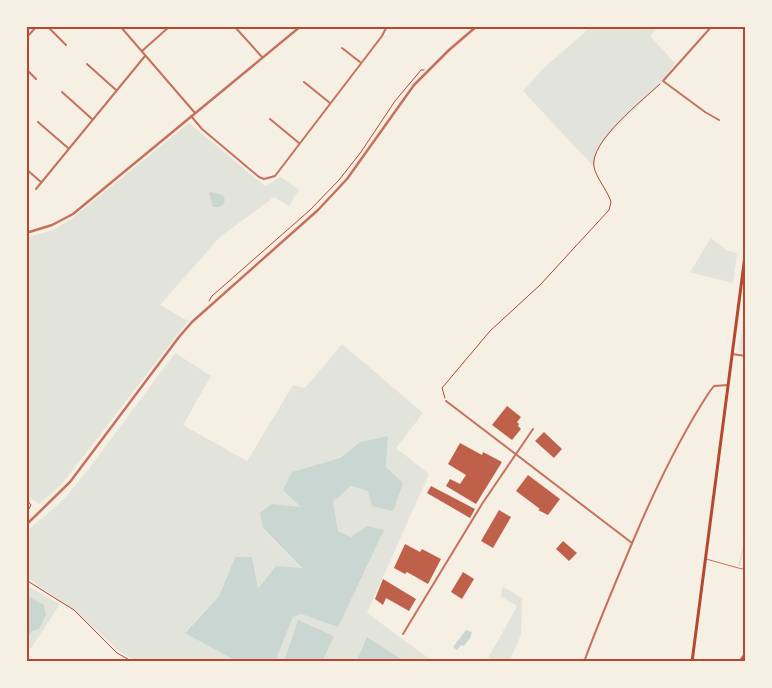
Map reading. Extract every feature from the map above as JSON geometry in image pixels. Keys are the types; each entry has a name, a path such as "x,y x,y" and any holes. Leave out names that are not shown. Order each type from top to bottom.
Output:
{"main road":[{"path":"692,662 746,248"}],"street":[{"path":"26,38 37,26"},
{"path":"47,26 66,46"},
{"path":"120,26 195,113"},
{"path":"142,51 170,26"},
{"path":"234,26 262,58"},
{"path":"26,232 52,225 73,214 301,26"},
{"path":"191,116 209,135 259,177 264,179 275,176 382,36 387,26"},
{"path":"26,524 70,482 192,322 318,210 364,158 402,99 430,69 477,26"},
{"path":"712,26 663,81 719,120"},
{"path":"342,48 361,62"},
{"path":"36,189 145,56"},
{"path":"87,64 116,90"},
{"path":"26,69 36,79"},
{"path":"304,82 330,103"},
{"path":"62,92 93,119"},
{"path":"270,119 300,144"},
{"path":"38,122 69,149"},
{"path":"26,169 42,182"},
{"path":"732,354 746,356"},
{"path":"584,662 602,613 665,468 699,406 710,390 714,386 728,385"},
{"path":"446,401 632,543"},
{"path":"404,634 482,504 533,429"}],"lane":[{"path":"705,559 742,569 746,568"}],"path":[{"path":"207,304 212,296 330,191 352,164 404,90 422,70 430,69"},
{"path":"446,401 442,388 490,331 540,285 609,210 610,199 594,168 596,154 602,142 663,81"},
{"path":"26,499 31,506 26,514"},
{"path":"26,580 74,610 117,653 133,662"}],"shaded area":[{"path":"592,26 660,26 650,36 675,63 663,81 602,142 595,154 594,167 523,91 544,68"},
{"path":"189,123 265,186 281,177 299,190 289,206 274,197 220,237 160,305 188,321 62,484 39,504 26,495 26,238 53,230 70,220"},
{"path":"209,193 223,195 225,200 223,205 213,207"},
{"path":"711,238 726,250 737,253 733,283 690,272"},
{"path":"746,295 746,353 739,351"},
{"path":"342,344 423,413 396,448 429,474 367,613 434,662 406,662 368,637 356,662 322,662 334,635 286,660 292,662 275,662 293,617 301,614 338,626 383,530 367,526 352,537 338,531 333,502 351,486 368,491 386,467 388,436 360,442 340,458 292,472 301,507 263,529 302,569 258,589 235,557 219,596 185,632 238,662 139,662 119,651 74,610 26,577 26,532 64,499 88,470 175,353 211,376 183,425 247,461 293,385 305,388"},
{"path":"388,436 386,467 403,483 393,511 372,506 368,491 351,486 333,502 338,531 351,537 367,526 384,530 338,627 301,614 293,617 275,662 238,662 185,633 219,596 235,557 252,557 258,589 276,566 302,568 263,528 260,513 272,504 301,507 283,490 292,472 340,458 360,442"},
{"path":"26,585 60,604 32,647 26,652 26,640 43,605 26,595"},
{"path":"503,587 522,598 521,635 509,662 486,662 517,606 500,596"},
{"path":"26,595 44,605 46,615 39,629 32,631 26,640"},
{"path":"298,620 334,636 322,662 292,662 285,659"},
{"path":"466,630 472,632 470,638 464,646 461,645 457,650 453,647"},
{"path":"367,637 406,662 356,662"}],"building":[{"path":"507,406 521,417 517,422 521,429 512,440 492,425"},
{"path":"544,432 562,449 554,458 535,441"},
{"path":"460,443 482,455 483,452 502,462 476,504 446,486 450,479 460,484 466,475 448,464"},
{"path":"528,475 560,499 548,515 538,510 540,509 516,491"},
{"path":"431,486 475,509 470,518 427,493"},
{"path":"499,510 511,517 493,548 481,541"},
{"path":"563,541 577,553 569,561 556,549"},
{"path":"405,544 420,552 422,549 441,559 428,584 407,572 405,574 394,568"},
{"path":"463,572 474,579 462,599 451,592"},
{"path":"383,579 416,599 409,611 386,598 383,605 375,599"},
{"path":"746,650 746,662 738,662"}],"waterway":[{"path":"739,566 746,536"}]}
